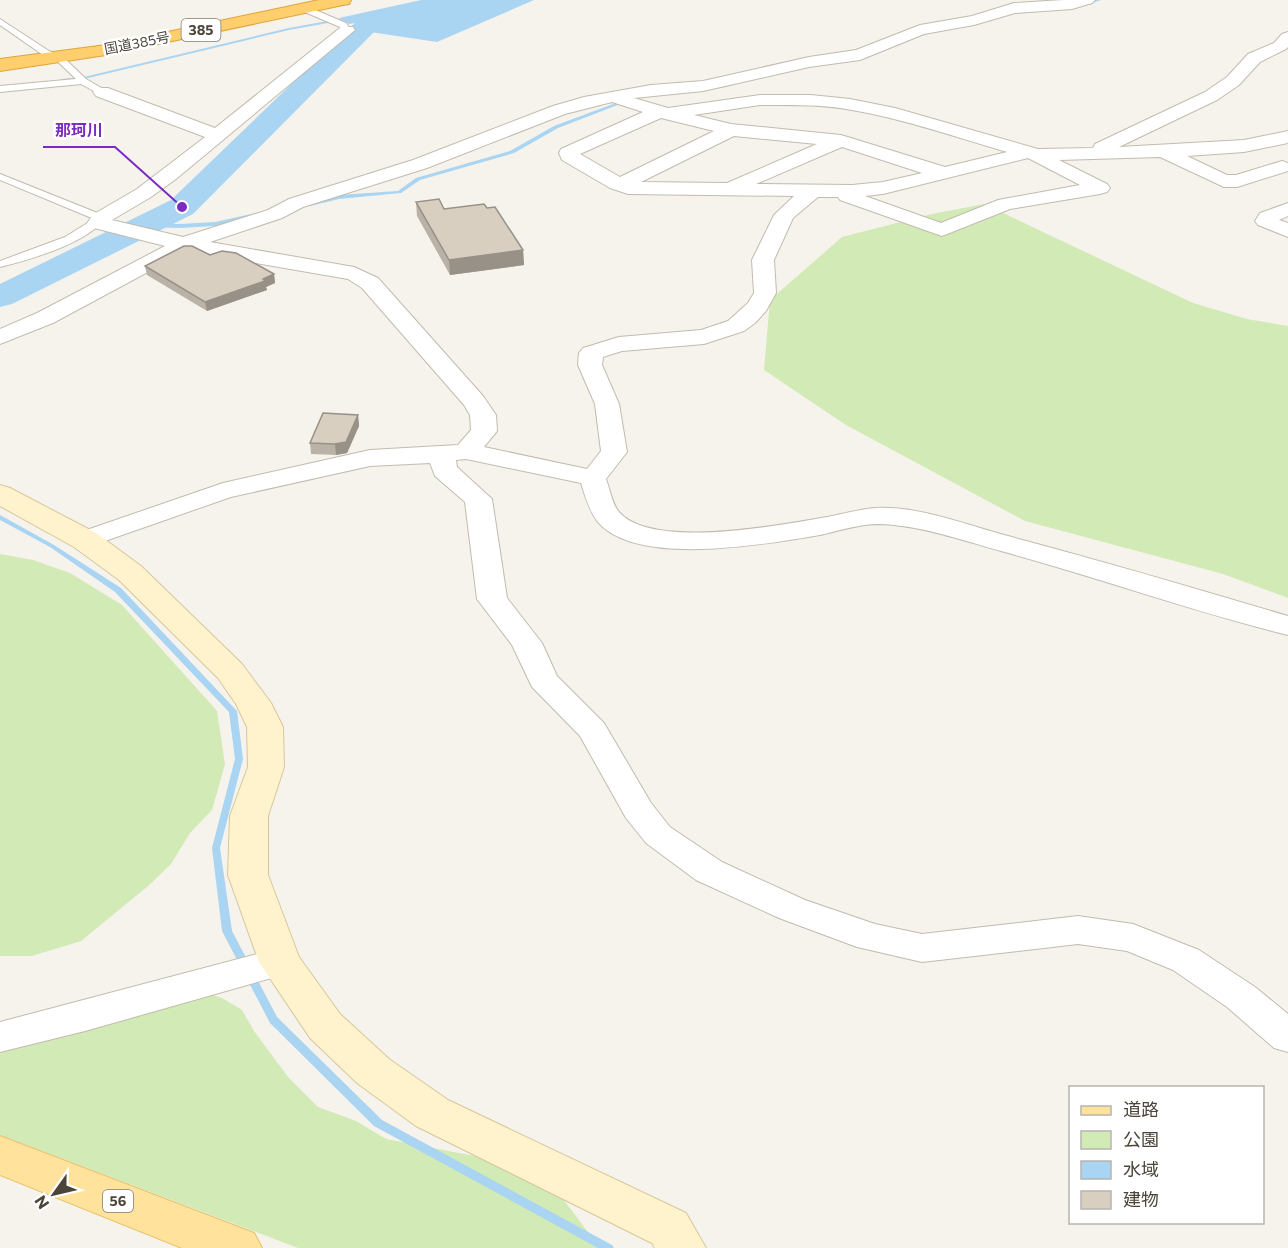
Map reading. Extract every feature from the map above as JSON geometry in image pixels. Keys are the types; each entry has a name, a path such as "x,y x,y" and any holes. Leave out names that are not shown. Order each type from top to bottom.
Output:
{"highway":[{"name":"国道385号","path":"0,65 160,39 343,0"}],"main road":[{"name":"56","path":"0,1155 237,1248"}],"street":[{"path":"0,337 45,318 180,244 275,214 296,203 445,155 559,110 612,97 651,90 703,86 802,64 860,55 920,30 974,20 1014,8 1072,4 1087,0"},
{"path":"101,222 144,193 347,30"},
{"path":"1091,153 1211,96 1233,81 1254,58 1280,46 1288,37"},
{"path":"102,92 217,135"},
{"path":"612,97 731,130 841,141 944,173"},
{"path":"821,191 942,230 1005,204 1100,188 1029,153 889,112 850,104 811,100 760,100 664,113 641,119 568,153 620,185 640,189 821,191 883,188 1029,153 1163,151 1256,146 1288,137"},
{"path":"620,185 731,130"},
{"path":"728,190 841,141"},
{"path":"1163,151 1224,181 1237,181 1285,166"},
{"path":"592,478 614,452 607,404 590,365 591,353 619,344 704,337 736,326 758,306 765,293 763,260 784,215 821,191"},
{"path":"1288,209 1267,217 1265,221 1288,231"},
{"path":"101,222 180,244 342,271 363,278 467,393 483,415 484,431 454,453 444,470 478,499 492,599 527,643 543,680 593,730 638,810 658,835 709,871 792,909 859,933 922,948 1078,930 1133,938 1186,960 1241,997 1288,1037"},
{"path":"85,540 223,491 370,458 454,453 592,478"},
{"path":"592,478 608,518 623,530 648,537 700,543 734,540 876,516 895,516 1080,564 1288,626"},
{"path":"0,494 85,540 130,573 230,671 253,703 265,727 266,767 249,816 248,875 280,962 325,1026 373,1071 432,1113 669,1228 681,1248"},
{"path":"0,1037 280,962"}],"lane":[{"path":"303,8 343,25 347,30"},
{"path":"0,21 46,53 58,57 83,81 102,92"},
{"path":"0,89 83,81"},
{"path":"0,177 101,222"},
{"path":"0,264 40,251 101,222"}],"green space":[{"path":"984,204 1193,303 1247,319 1288,326 1288,598 1223,574 1025,521 846,425 764,370 770,300 842,237 932,214"},
{"path":"0,554 33,560 70,573 122,605 217,711 225,764 212,810 190,833 171,864 81,941 32,956 0,956"},
{"path":"173,982 222,998 242,1010 254,1031 288,1077 318,1107 356,1121 386,1139 485,1158 563,1199 600,1248 298,1248 0,1135 0,1048"}],"water":[{"path":"421,0 534,0 437,42 357,30 355,23 349,24 339,18"}],"building":[{"path":"439,199 444,209 484,204 487,208 495,207 523,250 449,260 416,202"},
{"path":"184,246 192,246 210,255 222,251 236,253 274,274 263,279 265,281 205,302 145,266"},
{"path":"323,413 358,415 346,442 310,443"}],"waterway":[{"path":"0,297 182,207 367,25 454,0"},
{"path":"1075,7 1099,0"},
{"path":"972,24 1001,16"},
{"path":"62,80 84,78 289,29 349,18"},
{"path":"861,59 934,30"},
{"path":"706,90 732,84"},
{"path":"310,204 339,197 399,192 418,179 512,152 556,127 626,101"},
{"path":"147,225 215,224 260,214"},
{"path":"0,517 52,546 118,590 233,711 239,759 216,848 227,931 273,1020 378,1123 608,1248"}],"place":[{"name":"那珂川","path":"182,207"}]}
